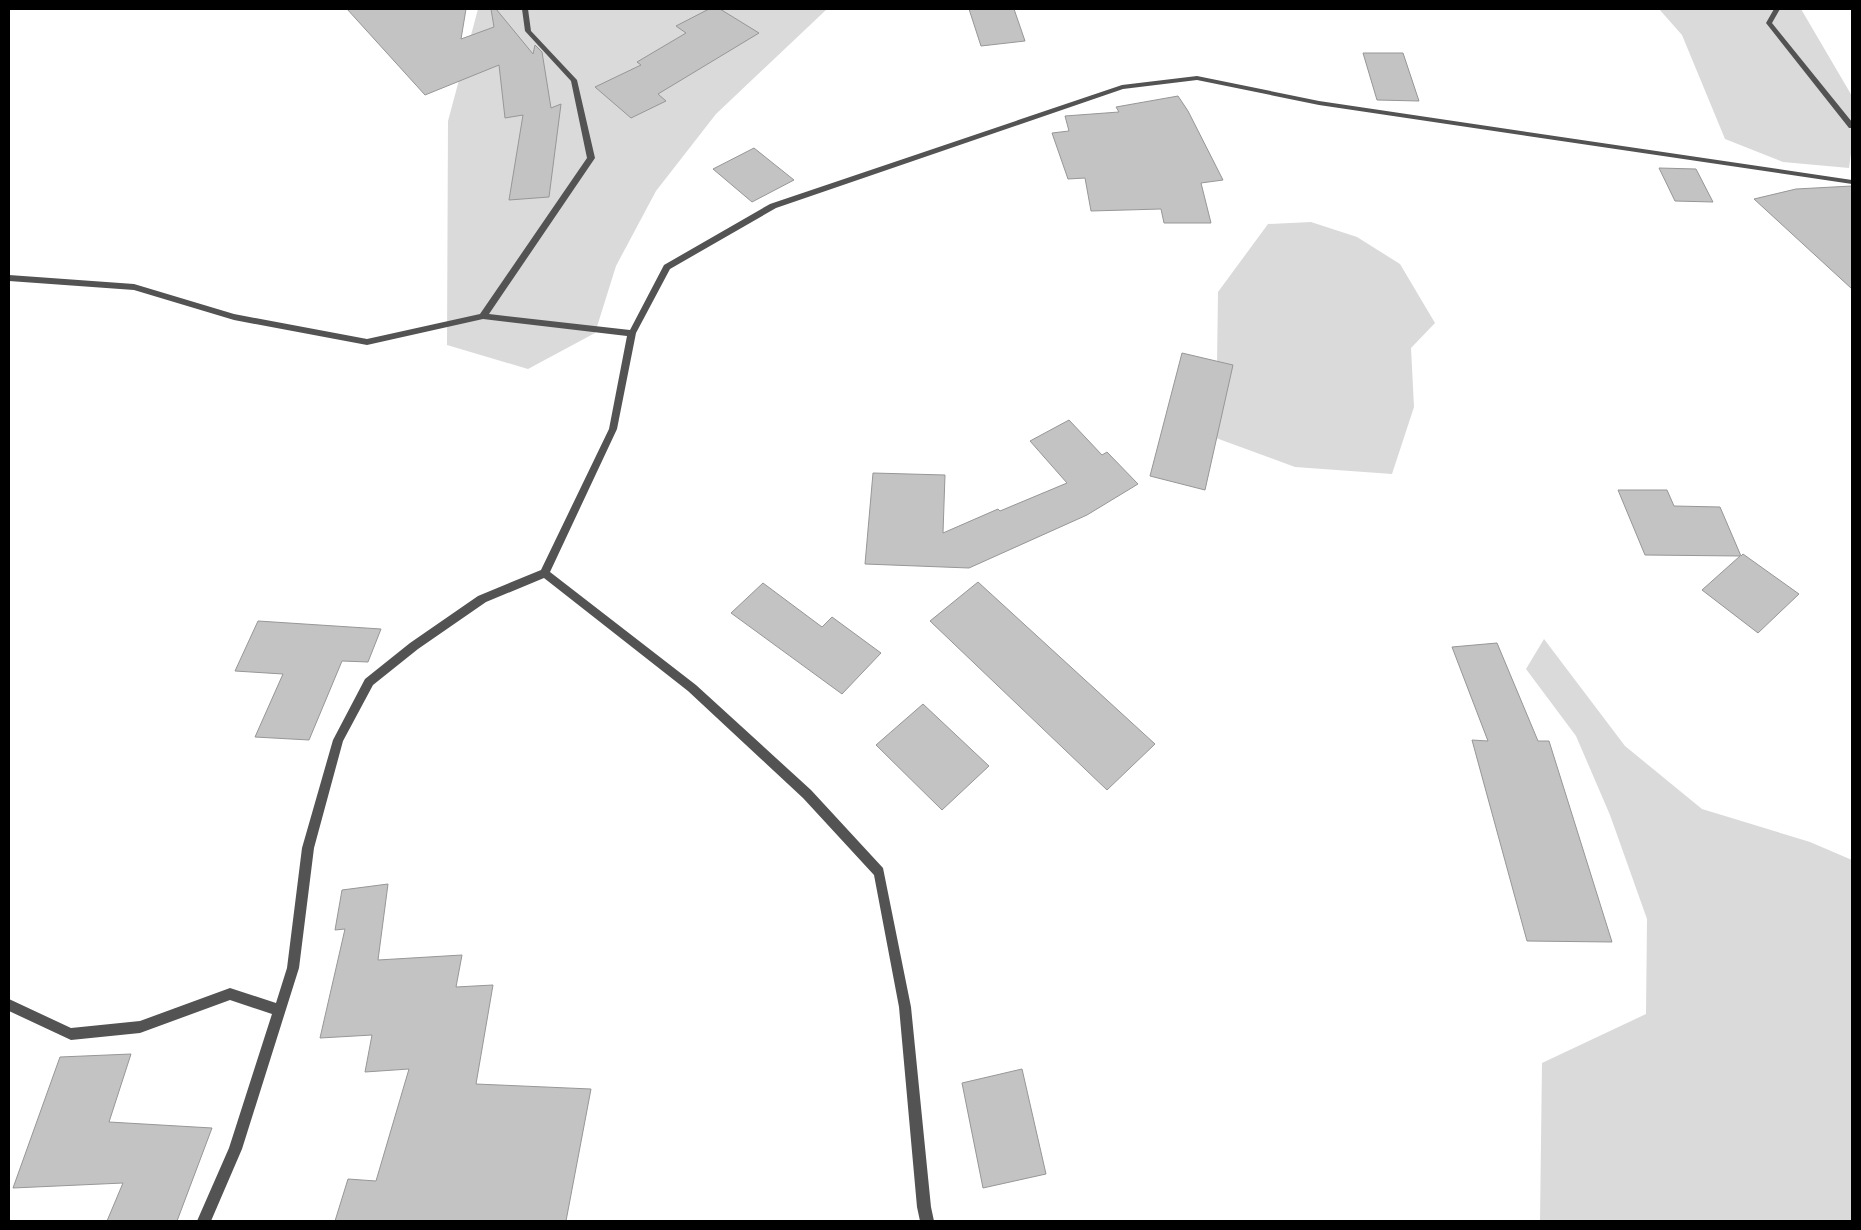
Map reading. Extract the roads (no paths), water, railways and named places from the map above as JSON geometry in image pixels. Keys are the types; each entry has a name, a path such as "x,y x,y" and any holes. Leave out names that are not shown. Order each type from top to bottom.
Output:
{"street":[{"path":"483,316 591,158 574,80 528,31 525,9"},
{"path":"1777,9 1769,23 1852,126"},
{"path":"204,1221 235,1149 293,968 308,848 338,740 369,682 414,646 482,599 545,573 613,428 632,333 667,267 774,206 1122,87 1198,78 1319,103 1852,182"},
{"path":"9,278 134,287 234,317 367,342 483,316 632,333"},
{"path":"545,573 692,688 807,794 880,872 905,1007 924,1207 927,1221"},
{"path":"9,1005 71,1034 140,1027 230,994 279,1010"}]}
